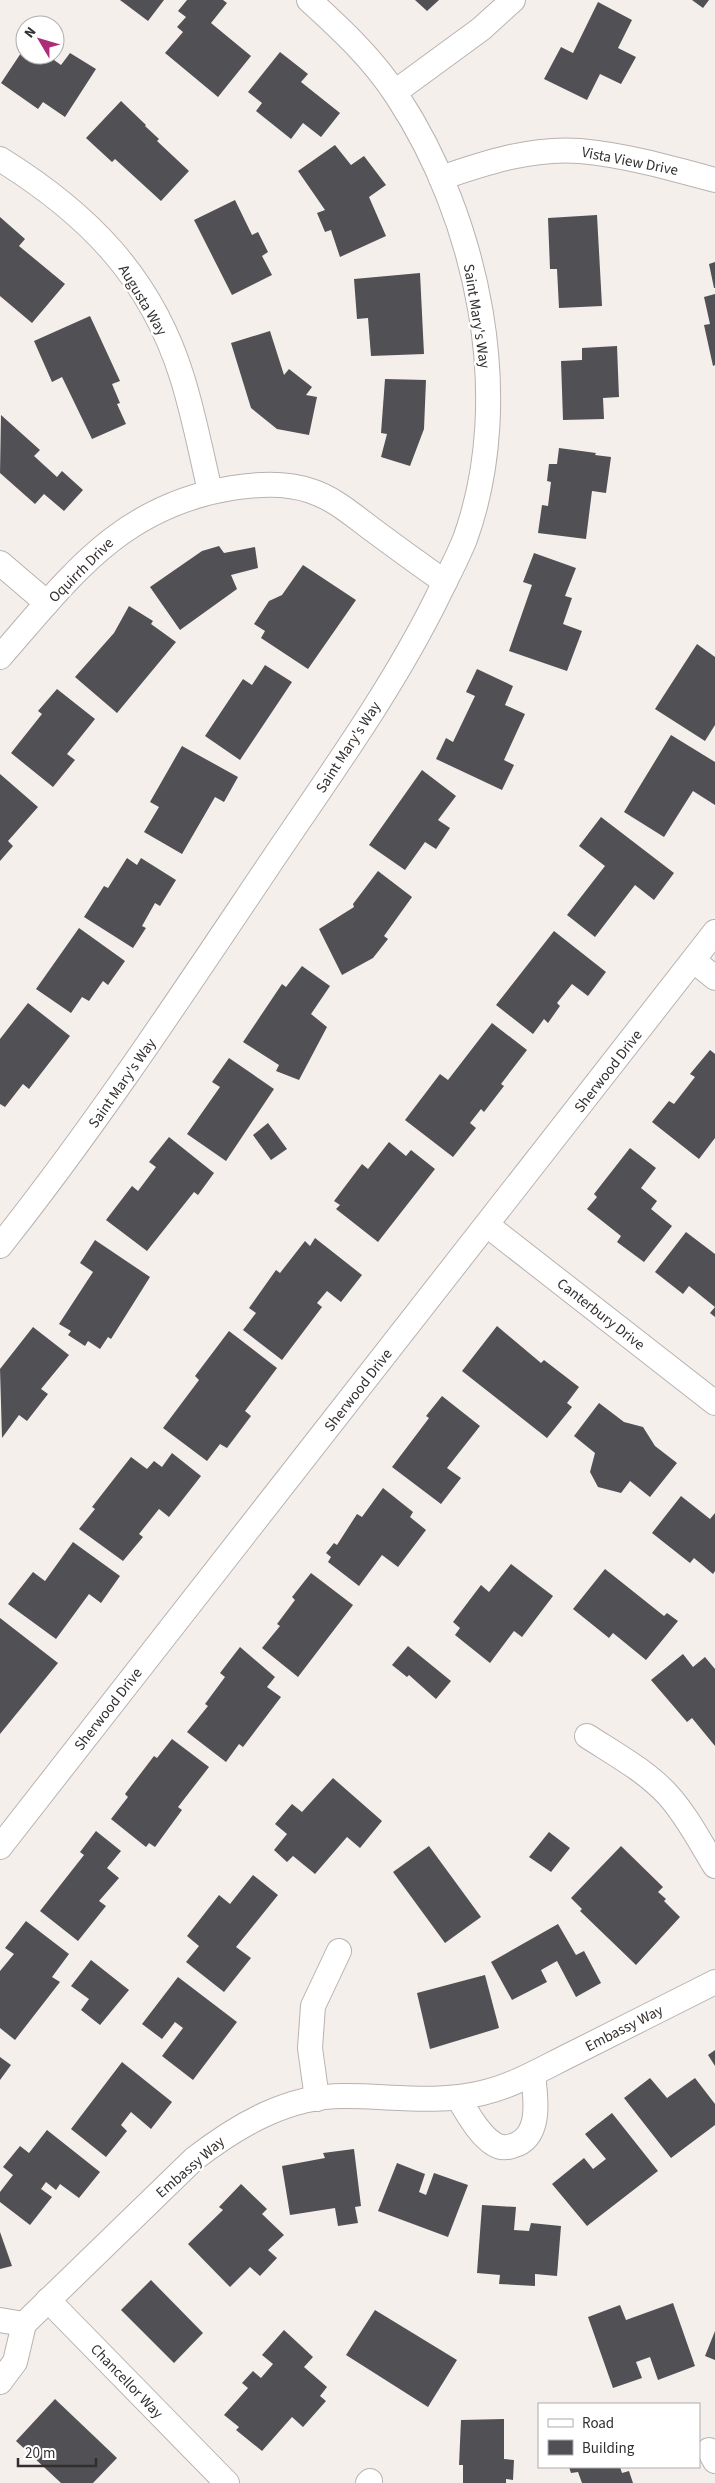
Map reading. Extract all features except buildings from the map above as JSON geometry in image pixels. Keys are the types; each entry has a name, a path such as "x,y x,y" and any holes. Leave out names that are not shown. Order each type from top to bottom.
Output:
{"street":[{"path":"309,0 348,36 395,92 412,119 441,178"},
{"path":"395,92 481,28 513,0"},
{"name":"Vista View Drive","path":"441,178 491,162 531,154 578,151 633,160 715,180"},
{"name":"Augusta Way","path":"0,159 58,197 81,217 102,238 138,285 155,314 182,376 210,491"},
{"name":"Saint Mary's Way","path":"0,1246 78,1145 130,1072 363,725 423,626 464,541 477,498 484,454 488,401 485,350 478,299 457,216 441,178"},
{"name":"Oquirrh Drive","path":"0,657 89,558 122,531 143,517 175,502 210,491 247,485 282,485 310,490 335,502 444,582"},
{"path":"0,563 47,603"},
{"name":"Sherwood Drive","path":"0,1847 715,932"},
{"path":"694,961 715,978"},
{"name":"Canterbury Drive","path":"487,1225 715,1404"},
{"path":"587,1736 655,1782 668,1794 680,1809 715,1866"},
{"path":"317,2099 310,2048 313,2006 339,1951"},
{"name":"Embassy Way","path":"24,2324 182,2171 214,2143 258,2117 291,2105 317,2099 346,2096 404,2100 458,2098 483,2093 533,2075 715,1982"},
{"path":"458,2098 492,2143 506,2148 526,2140 533,2126 536,2097 533,2075"},
{"name":"Chancellor Way","path":"48,2300 227,2483"},
{"path":"0,2320 24,2324 15,2362 0,2382"}]}
